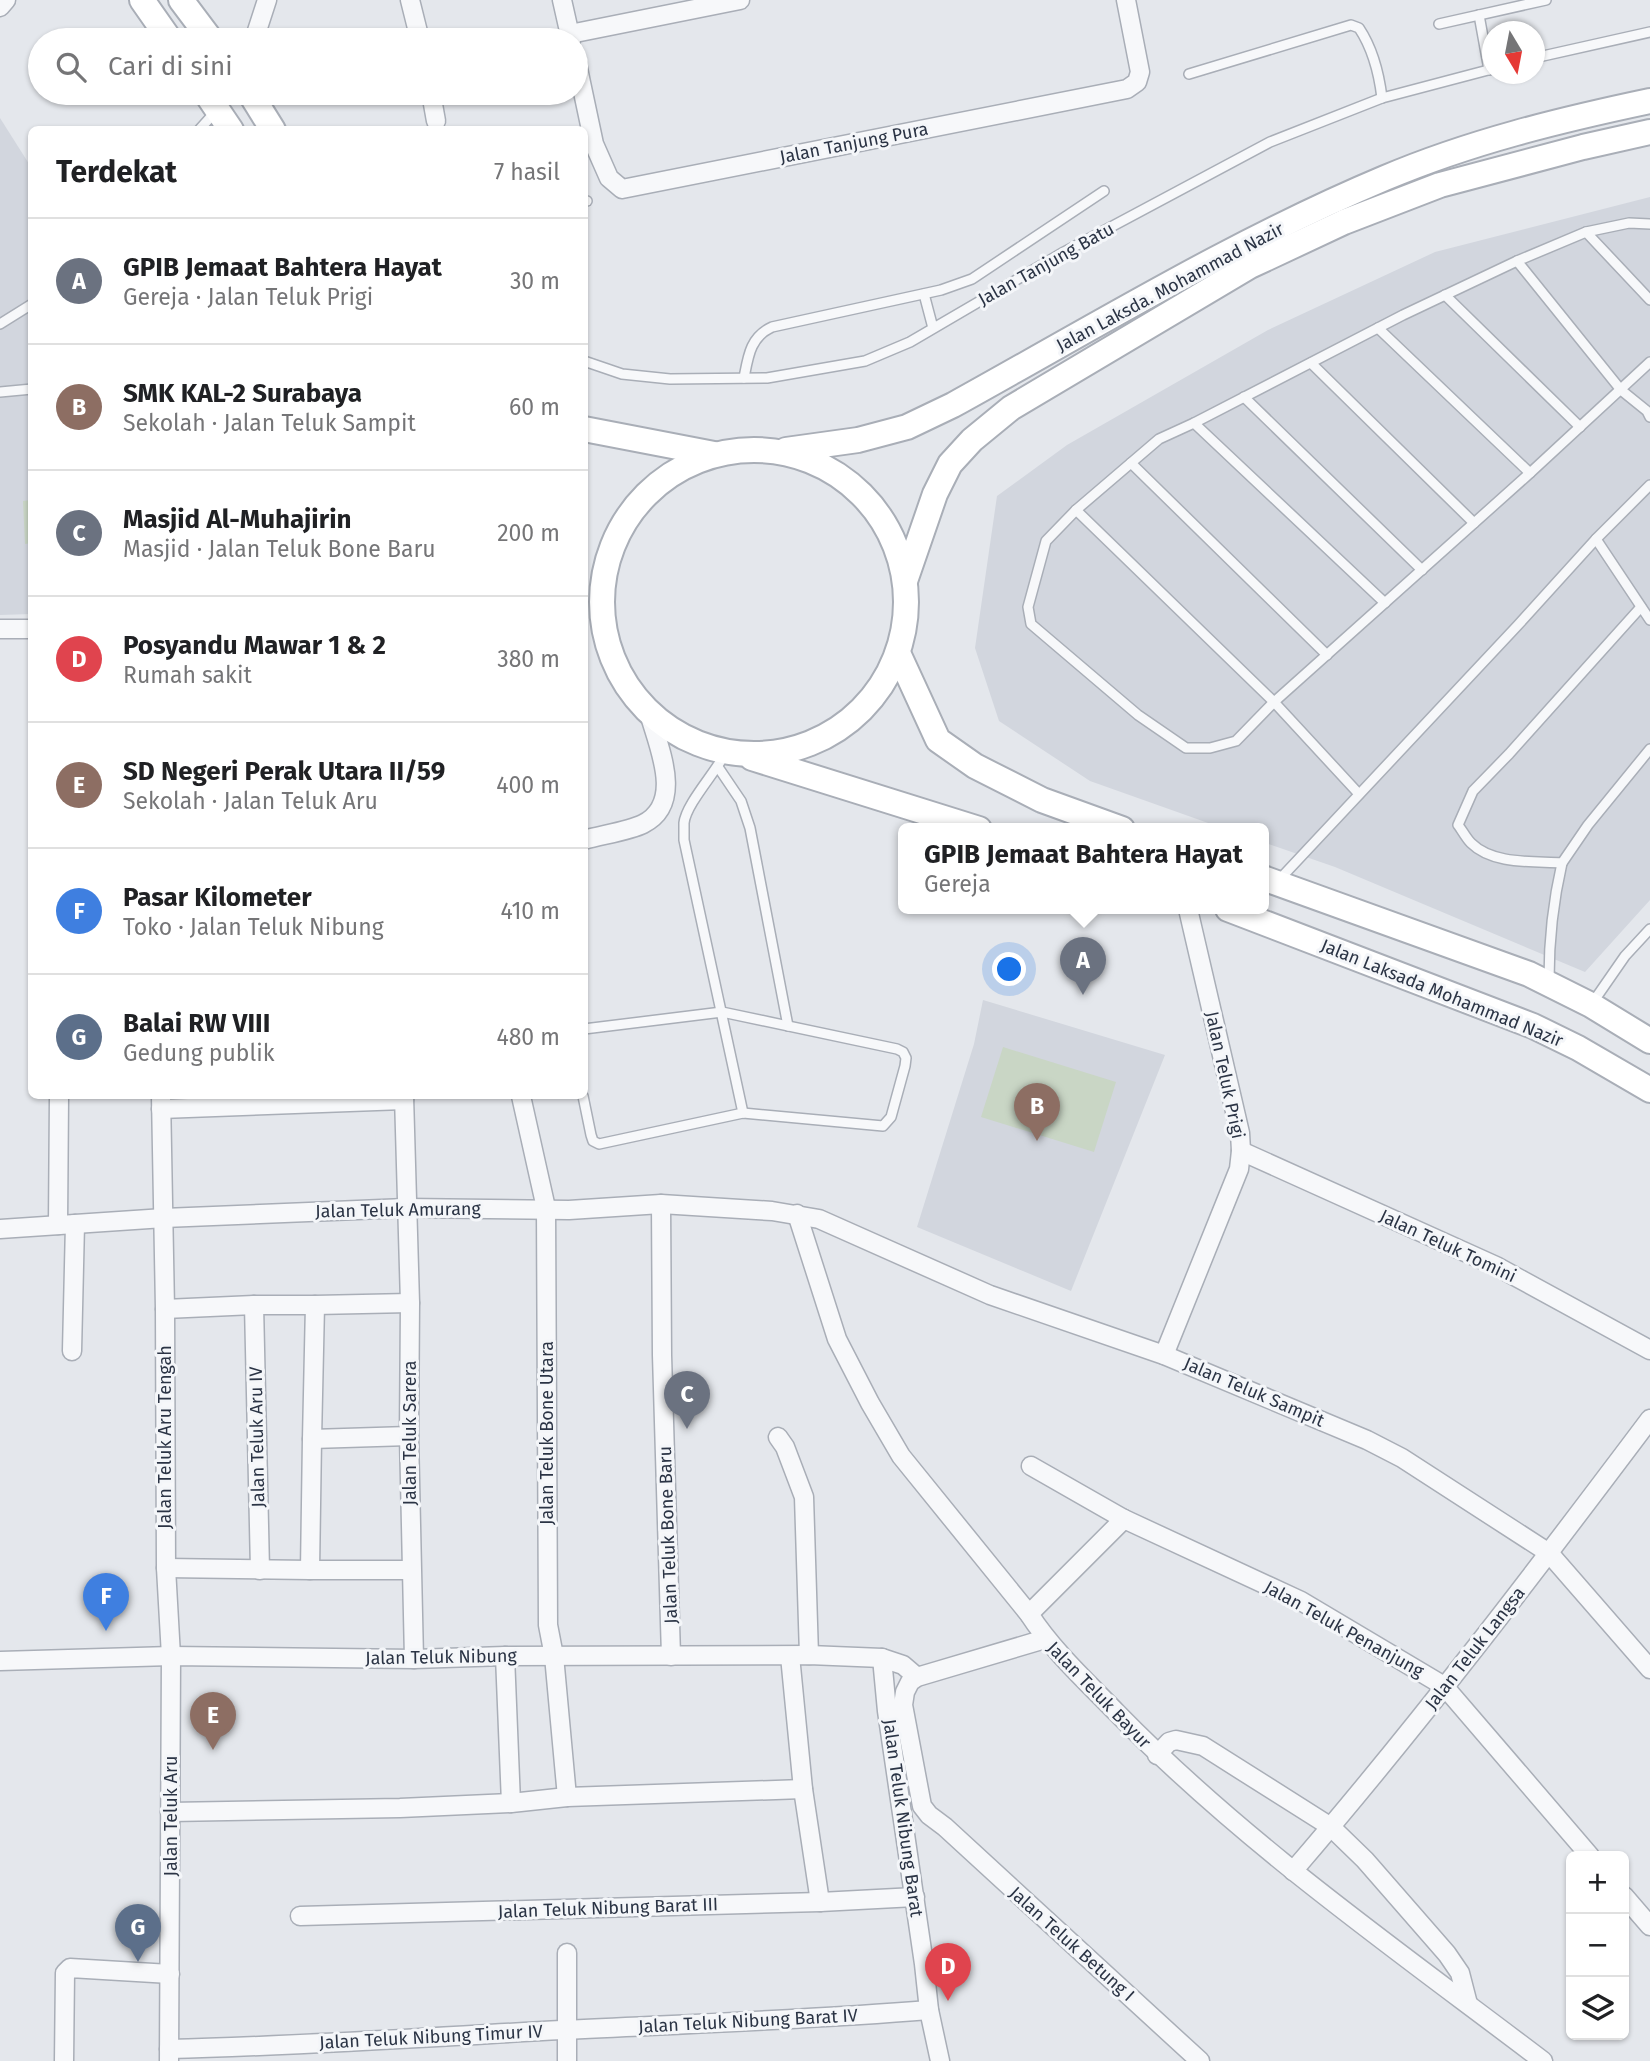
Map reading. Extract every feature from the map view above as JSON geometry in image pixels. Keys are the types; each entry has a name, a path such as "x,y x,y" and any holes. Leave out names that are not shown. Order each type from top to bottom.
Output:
{"main road":[{"path":"142,0 162,28"},
{"path":"181,0 202,28"},
{"name":"Jalan Laksda. Mohammad Nazir","path":"775,451 858,440 907,427 953,405 1237,247 1385,178 1470,146 1574,117 1650,101"},
{"path":"215,105 229,126"},
{"path":"257,105 271,126"},
{"name":"Jalan Laksda. Mohammad Nazir","path":"905,581 935,494 950,464 972,440 1011,408 1250,266 1344,222 1440,185 1650,132"},
{"path":"588,430 717,454"},
{"path":"727,758 795,749 822,738 847,723 868,703 886,679 898,653 906,617 905,581 899,553 888,527 872,504 851,484 828,469 802,457 775,451 746,450 717,454 688,464 663,480 640,500 622,525 609,552 602,582 601,612 606,642 616,668 630,692 649,713 672,731 727,758 958,823"},
{"path":"588,620 606,642"},
{"path":"898,653 938,740 975,766 1042,800 1105,823"},
{"path":"1270,880 1529,974 1591,1005 1650,1041"},
{"name":"Jalan Laksada Mohammad Nazir","path":"1241,914 1533,1026 1578,1048 1650,1090"}],"street":[{"path":"0,8 6,0"},
{"path":"258,28 267,0"},
{"path":"410,0 417,28"},
{"path":"562,0 569,28"},
{"path":"588,32 676,7 740,0"},
{"name":"Jalan Tanjung Pura","path":"586,105 594,144 609,178 622,189 1127,89 1137,82 1140,72 1126,0"},
{"path":"433,105 436,121"},
{"path":"0,629 28,629"},
{"path":"588,839 643,824 654,816 663,804 667,778 649,713"},
{"name":"Jalan Teluk Prigi","path":"1164,1355 1239,1168 1241,1152 1240,1133 1189,914"},
{"path":"60,1099 72,1351"},
{"path":"161,1102 340,1099"},
{"name":"Jalan Teluk Sarera","path":"404,1099 410,1303 409,1436 414,1658"},
{"name":"Jalan Teluk Bone Utara","path":"522,1099 546,1208 548,1625 554,1656 567,1797"},
{"name":"Jalan Teluk Aru Tengah","path":"161,1102 166,1568 171,1656"},
{"name":"Jalan Teluk Tomini","path":"1241,1152 1496,1266 1650,1350"},
{"name":"Jalan Teluk Amurang","path":"0,1229 164,1218 406,1208 569,1210 662,1204 797,1214"},
{"name":"Jalan Teluk Bone Baru","path":"662,1204 662,1355 671,1656"},
{"name":"Jalan Teluk Sampit","path":"797,1214 819,1219 990,1295 1164,1355 1367,1440 1402,1458 1549,1553 1650,1669"},
{"name":"Jalan Teluk Bayur","path":"797,1214 837,1339 901,1456 1029,1614 1045,1639 1157,1755 1293,1871 1543,2061"},
{"path":"165,1309 254,1304 410,1303"},
{"name":"Jalan Teluk Aru IV","path":"254,1304 260,1570"},
{"path":"310,1570 315,1305"},
{"name":"Jalan Teluk Langsa","path":"1293,1871 1444,1686 1650,1419"},
{"path":"312,1439 409,1436"},
{"path":"778,1437 785,1447 804,1497 810,1655"},
{"name":"Jalan Teluk Penanjung","path":"1031,1466 1124,1519 1301,1601 1444,1686 1586,1851"},
{"path":"1029,1614 1124,1519"},
{"path":"166,1568 411,1570"},
{"path":"882,1658 903,1665 916,1677 1045,1639"},
{"name":"Jalan Teluk Nibung","path":"0,1661 171,1656 414,1658 810,1655 882,1658"},
{"name":"Jalan Teluk Aru","path":"169,2055 171,1656"},
{"path":"505,1656 511,1803"},
{"path":"790,1656 803,1789 820,1902"},
{"name":"Jalan Teluk Nibung Barat","path":"882,1658 929,2010 940,2061"},
{"name":"Jalan Teluk Betung I","path":"916,1677 905,1692 904,1705 922,1805 929,1815 1200,2061"},
{"path":"1157,1755 1169,1742 1176,1740 1203,1746 1331,1827 1374,1870 1447,1954 1460,1973 1468,2004"},
{"path":"170,1812 400,1808 511,1803 567,1797 803,1789"},
{"name":"Jalan Teluk Nibung Barat III","path":"300,1916 915,1897"},
{"path":"1629,1902 1650,1926"},
{"path":"567,1953 567,2061"},
{"path":"64,2061 67,1970 70,1968 170,1974"},
{"name":"Jalan Teluk Nibung Barat IV","path":"567,2030 703,2025 929,2010"},
{"name":"Jalan Teluk Nibung Timur IV","path":"169,2055 567,2030"}],"lane":[{"path":"1439,24 1546,0"},
{"path":"1479,15 1482,29"},
{"path":"1189,75 1351,26 1359,28 1368,42 1380,74 1382,97"},
{"path":"1545,56 1650,33"},
{"name":"Jalan Tanjung Batu","path":"588,362 622,374 670,379 790,374 865,361 910,342 1064,252 1269,142 1382,97 1482,72"},
{"path":"202,126 210,105"},
{"path":"744,378 749,349 762,331 941,290 972,279 1104,191"},
{"path":"1650,224 1629,223 1586,232 1517,261 1159,439 1076,510 1046,541 1028,607 1031,624 1138,715 1186,748 1210,748 1236,741 1274,702 1650,362"},
{"path":"1586,232 1650,299"},
{"path":"1517,261 1621,390 1650,416"},
{"path":"924,294 933,328"},
{"path":"1445,295 1580,427"},
{"path":"0,324 28,309"},
{"path":"1378,328 1530,473"},
{"path":"1311,363 1474,523"},
{"path":"0,392 28,390"},
{"path":"1244,397 1422,570"},
{"path":"1194,423 1385,603"},
{"path":"1131,463 1327,655"},
{"path":"1270,880 1359,794 1596,539 1650,485"},
{"path":"1076,510 1274,702 1359,794"},
{"path":"1596,539 1650,620"},
{"path":"1562,863 1509,859 1488,854 1471,843 1458,825 1472,791 1509,754 1641,607"},
{"path":"1549,985 1549,939 1553,902 1562,863 1588,825 1650,749"},
{"path":"727,758 692,803 684,821 684,840 743,1113"},
{"path":"727,758 750,828 788,1026"},
{"path":"1591,1005 1625,956 1650,929"},
{"path":"584,1099 593,1141 599,1144 743,1113 883,1126 891,1117 906,1058 903,1052 722,1012 588,1029"}],"shaded area":[{"path":"0,118 28,162 28,614 0,615"},
{"path":"1650,197 1650,900 1585,972 1335,867 1269,844 1269,823 1208,823 1090,781 999,721 975,648 997,496 1067,445 1268,330 1435,252"},
{"path":"983,1000 1165,1055 1071,1291 917,1227 974,1044"}],"green space":[{"path":"28,500 28,544 25,544 23,501"},
{"path":"1003,1047 1116,1082 1094,1152 981,1117"}],"place":[{"name":"GPIB Jemaat Bahtera Hayat","path":"1083,995"},
{"name":"SMK KAL-2 Surabaya","path":"1037,1141"},
{"name":"Masjid Al-Muhajirin","path":"687,1429"},
{"name":"Pasar Kilometer","path":"106,1631"},
{"name":"SD Negeri Perak Utara II/59","path":"213,1750"},
{"name":"Balai RW VIII","path":"138,1962"},
{"name":"Posyandu Mawar 1 & 2","path":"948,2001"}]}
